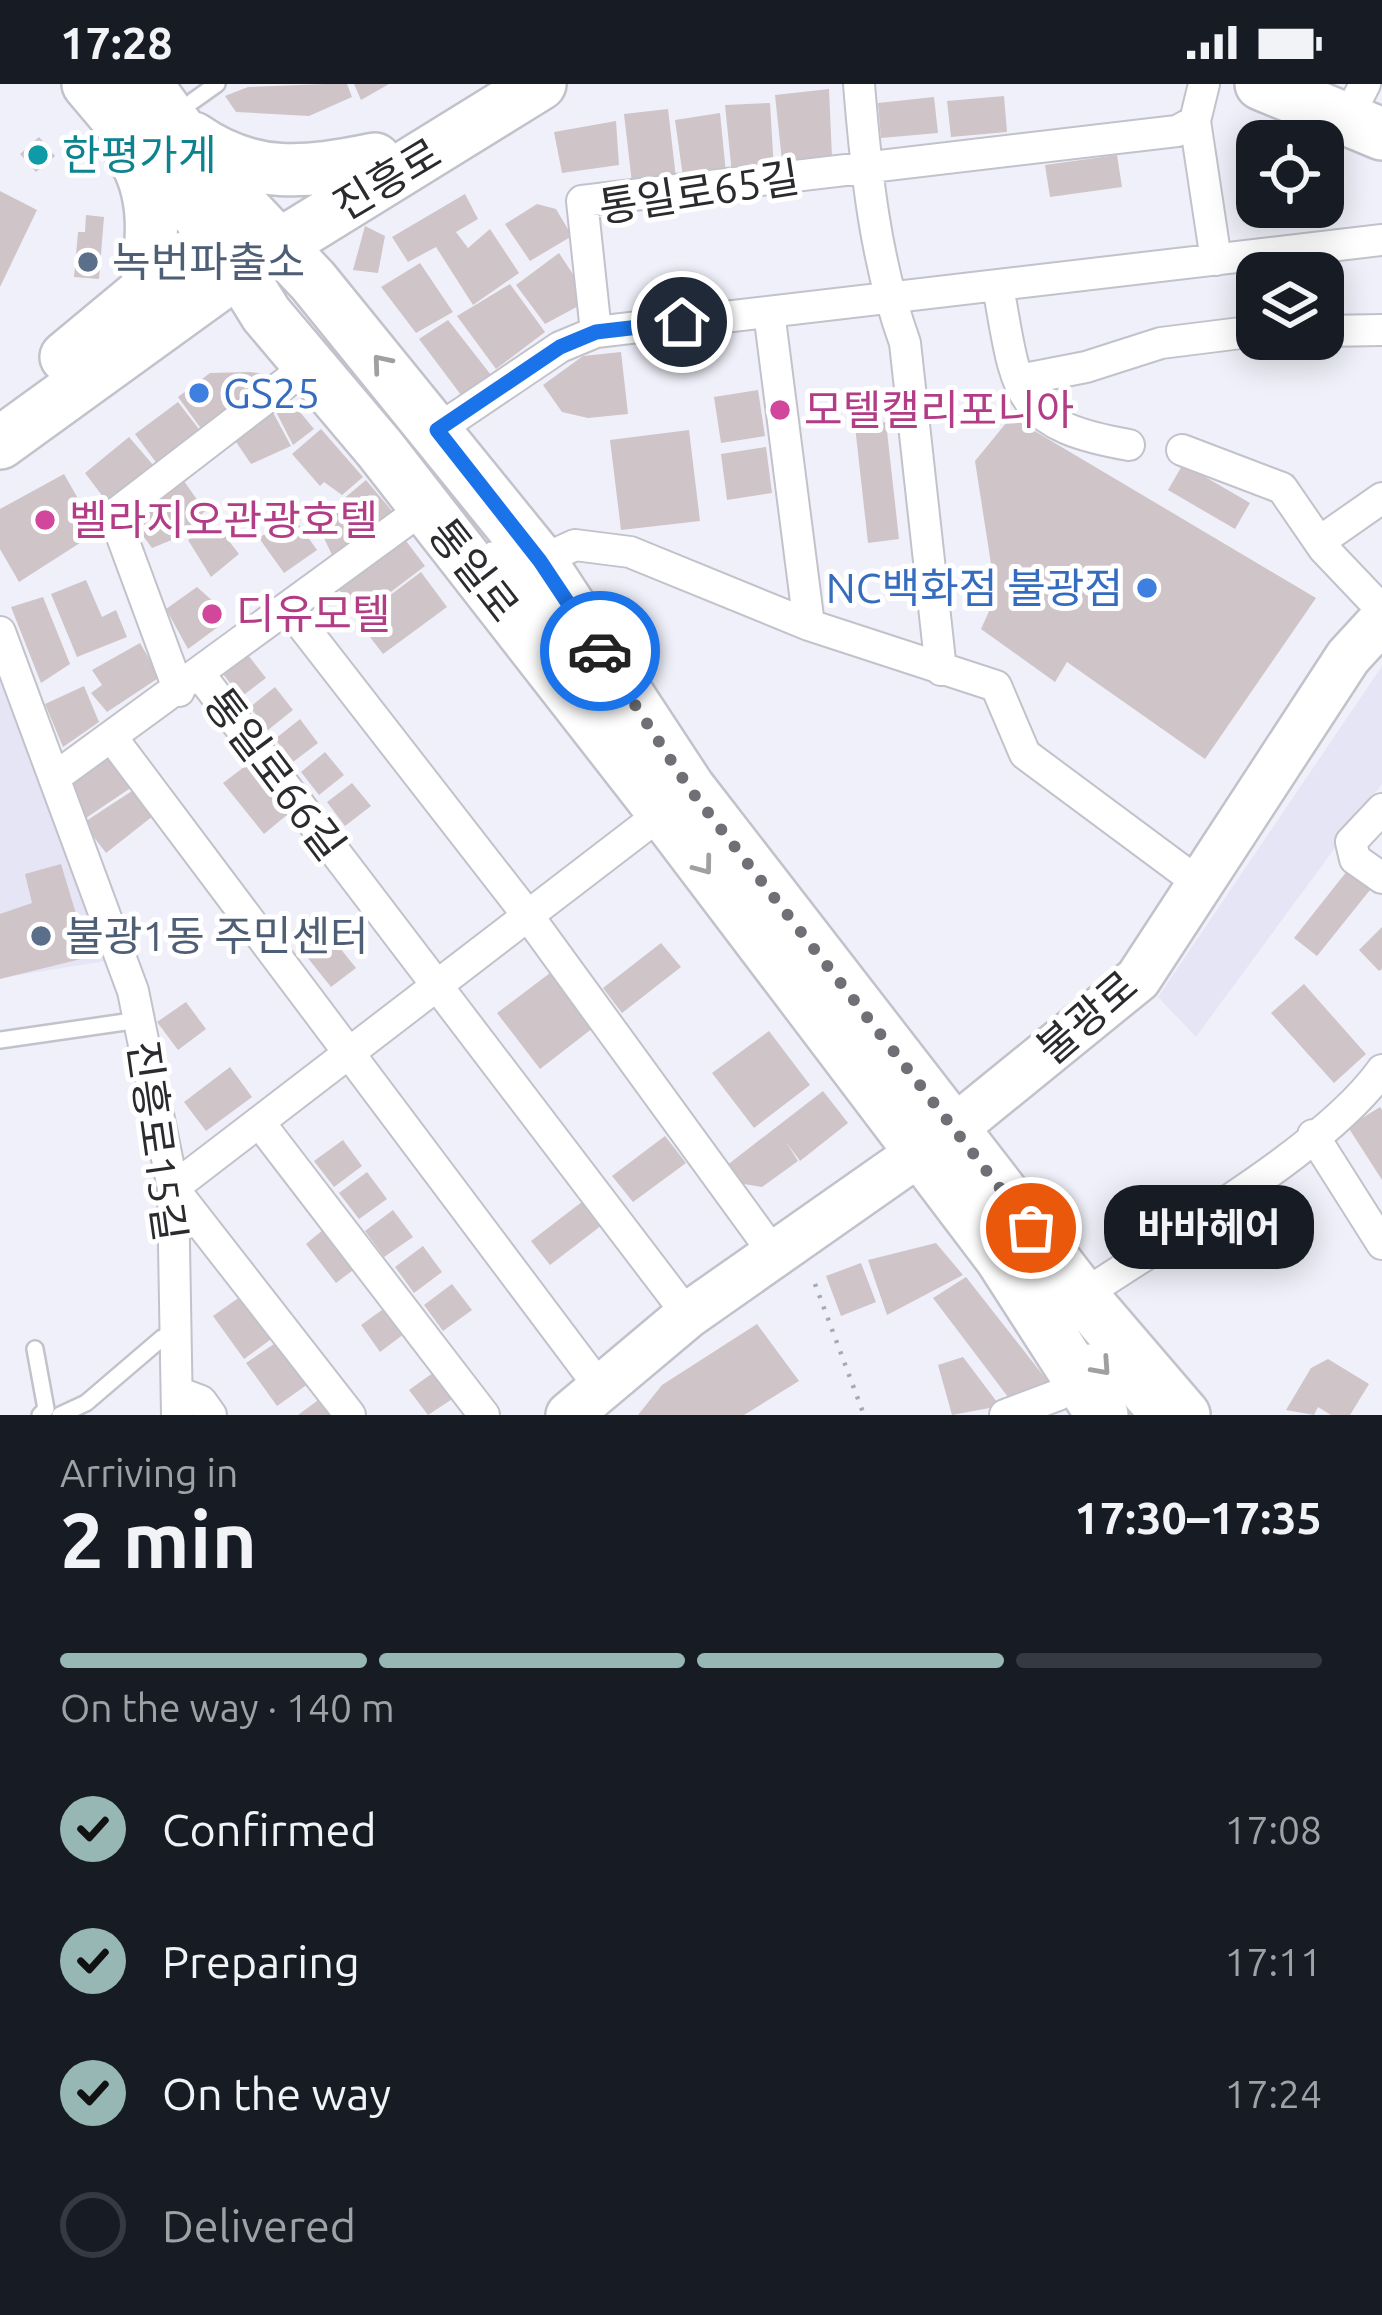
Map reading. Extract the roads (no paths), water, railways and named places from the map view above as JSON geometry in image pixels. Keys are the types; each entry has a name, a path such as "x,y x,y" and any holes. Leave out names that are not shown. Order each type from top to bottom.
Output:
{"main road":[{"name":"진흥로","path":"0,411 184,259 254,251 305,189 375,159 512,84"},
{"name":"진흥로","path":"0,443 254,251 540,84"},
{"path":"1261,84 1364,112"},
{"path":"89,85 96,106 144,174 152,221 146,292"},
{"name":"통일로","path":"89,85 437,430 540,561 676,800"},
{"path":"174,118 218,155 274,174 375,159"},
{"name":"통일로","path":"174,118 254,251 266,314 676,800 938,1141 1082,1295 1169,1410"},
{"path":"83,384 124,368 155,343 193,325 258,329 309,365"},
{"name":"불광로","path":"584,1400 688,1315 938,1141 1138,979 1348,657 1382,620"},
{"name":"통일로","path":"938,1141 1001,1258 1089,1398"}],"street":[{"path":"860,84 866,168 889,298 905,343 940,670"},
{"path":"1204,84 1195,121 1216,260"},
{"name":"통일로65길","path":"596,332 582,201 1177,131 1195,121"},
{"path":"437,430 560,347 596,332 1382,240"},
{"path":"998,286 1019,380 1039,417 1070,435 1129,446"},
{"path":"769,312 809,625"},
{"path":"1344,331 1382,331"},
{"path":"1019,380 1086,368 1161,343 1236,334"},
{"name":"통일로66길","path":"309,365 114,515 190,683 436,986"},
{"path":"1182,450 1282,488 1319,542 1382,610"},
{"path":"1319,542 1382,498"},
{"path":"55,778 291,610 425,507"},
{"name":"통일로","path":"540,561 575,545 630,552 809,625 996,686 1025,754 1200,884"},
{"path":"291,610 529,917 775,1256"},
{"name":"진흥로15길","path":"0,632 134,991 173,1188 177,1403"},
{"path":"113,739 349,1053"},
{"path":"350,1415 173,1188 676,800"},
{"path":"1382,809 1351,842 1355,859 1382,878"},
{"path":"436,986 688,1315"},
{"name":"불광로","path":"349,1053 584,1400"},
{"path":"1082,1295 1313,1135 1365,1094 1381,1074"},
{"path":"259,1122 484,1415"},
{"path":"1313,1135 1382,1244"},
{"path":"1005,1415 1058,1395 1089,1398"},
{"path":"177,1403 201,1401 211,1415"}],"lane":[{"path":"174,118 217,84"},
{"path":"484,542 576,655"},
{"path":"590,671 676,800"},
{"name":"진흥로15길","path":"0,1040 139,1020"},
{"path":"1001,1258 1169,1410"},
{"path":"61,1415 86,1403 162,1338 176,1334"},
{"path":"35,1349 46,1409 40,1415"}],"place":[{"name":"한평가게","path":"38,155"},
{"name":"녹번파출소","path":"88,262"},
{"name":"GS25","path":"199,393"},
{"name":"모텔캘리포니아","path":"780,410"},
{"name":"벨라지오관광호텔","path":"45,520"},
{"name":"NC백화점 불광점","path":"1147,588"},
{"name":"디유모텔","path":"212,614"},
{"name":"불광1동 주민센터","path":"41,936"},
{"name":"바바헤어","path":"1031,1228"}]}
